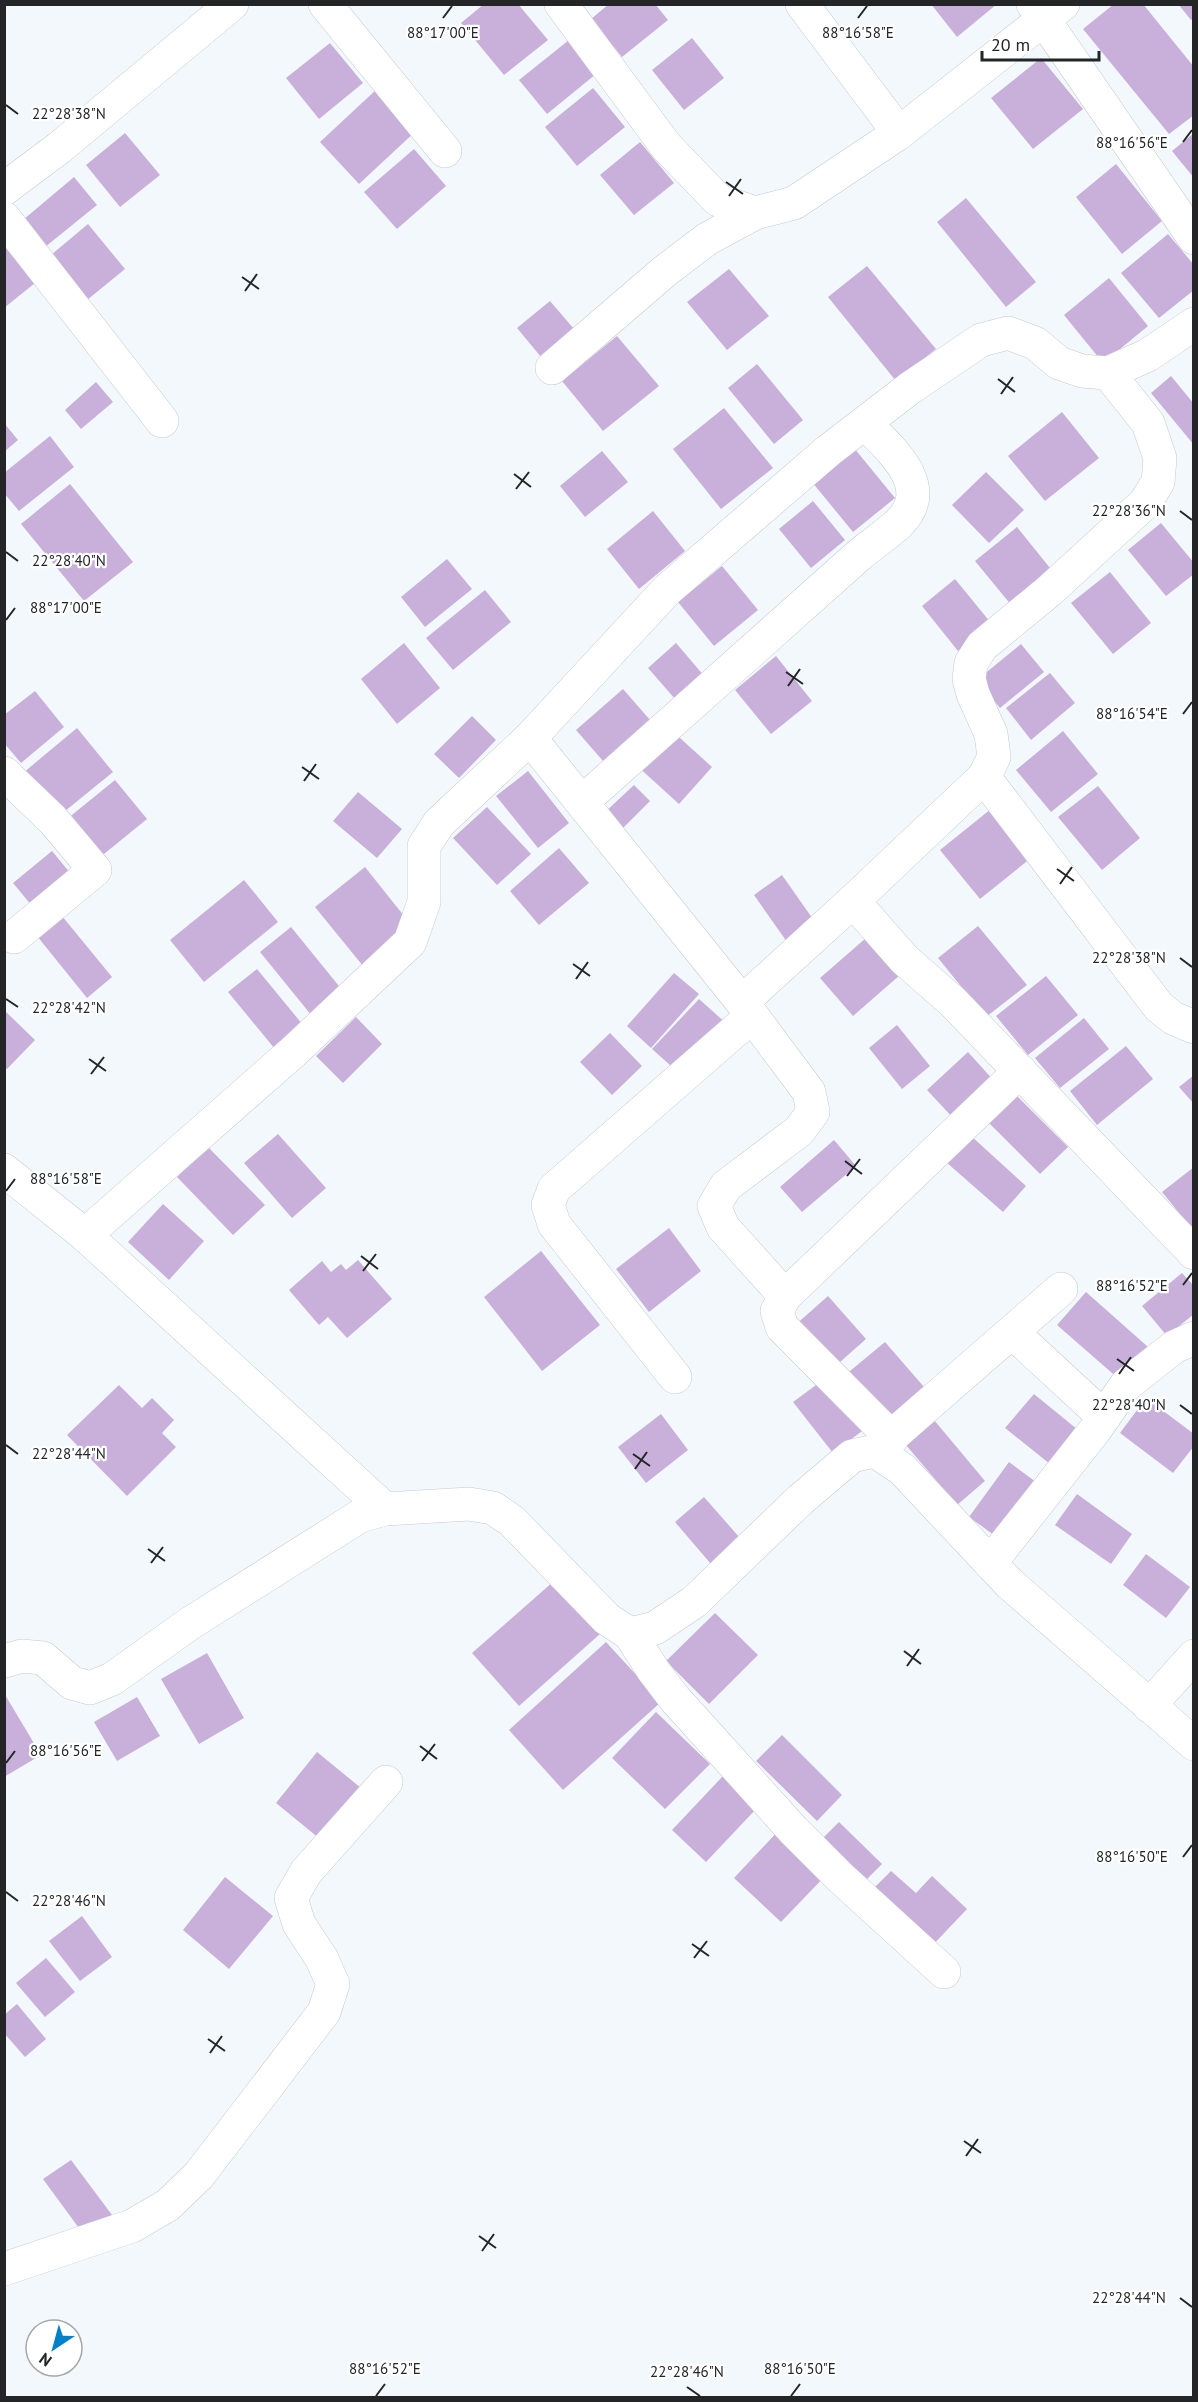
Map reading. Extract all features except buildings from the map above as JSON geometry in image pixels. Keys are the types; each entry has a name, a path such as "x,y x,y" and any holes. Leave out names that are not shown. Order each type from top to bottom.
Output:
{"street":[{"path":"4,189 59,148 232,4"},
{"path":"325,4 445,151"},
{"path":"561,4 666,146 718,200 755,213"},
{"path":"802,4 899,133"},
{"path":"552,368 665,271 707,239 755,213 794,203 899,133 1047,10 1194,238"},
{"path":"4,218 162,421"},
{"path":"85,1235 293,1052 410,942 424,902 424,846 439,823 530,738 667,590 779,493 910,388 981,340 1008,333 1035,343 1059,363 1082,371 1108,372 1148,355 1194,324"},
{"path":"675,1377 554,1224 548,1204 554,1189 747,1009 853,901 984,777 994,757 991,734 973,694 969,679 971,663 982,646 1049,591 1145,503 1158,482 1160,458 1148,423 1108,372"},
{"path":"582,802 858,556 900,522 911,506 913,490 909,473 900,459 865,423"},
{"path":"530,738 747,1009 809,1092 813,1112 799,1131 726,1186 714,1206 723,1227 785,1296"},
{"path":"4,772 53,820 96,870 14,937"},
{"path":"984,777 1159,1007 1173,1018 1194,1027"},
{"path":"853,901 905,960 953,1002 1194,1253"},
{"path":"1020,1071 785,1296 777,1311 782,1327 902,1469 990,1563 1051,1621 1194,1744"},
{"path":"4,1170 85,1235 385,1509"},
{"path":"630,1634 655,1628 694,1602 800,1500 852,1456 883,1444 1061,1289"},
{"path":"1012,1332 1104,1417"},
{"path":"990,1563 1104,1417 1126,1385 1174,1347 1194,1338"},
{"path":"4,1661 22,1656 43,1658 72,1683 90,1688 112,1679 189,1624 360,1516 385,1509 469,1504 493,1508 512,1521 607,1619 630,1634 675,1699 794,1831 840,1877 944,1972"},
{"path":"1149,1706 1194,1656"},
{"path":"4,2269 132,2226 168,2205 199,2175 324,2012 333,1984 322,1959 299,1924 291,1898 306,1872 386,1782"}]}
